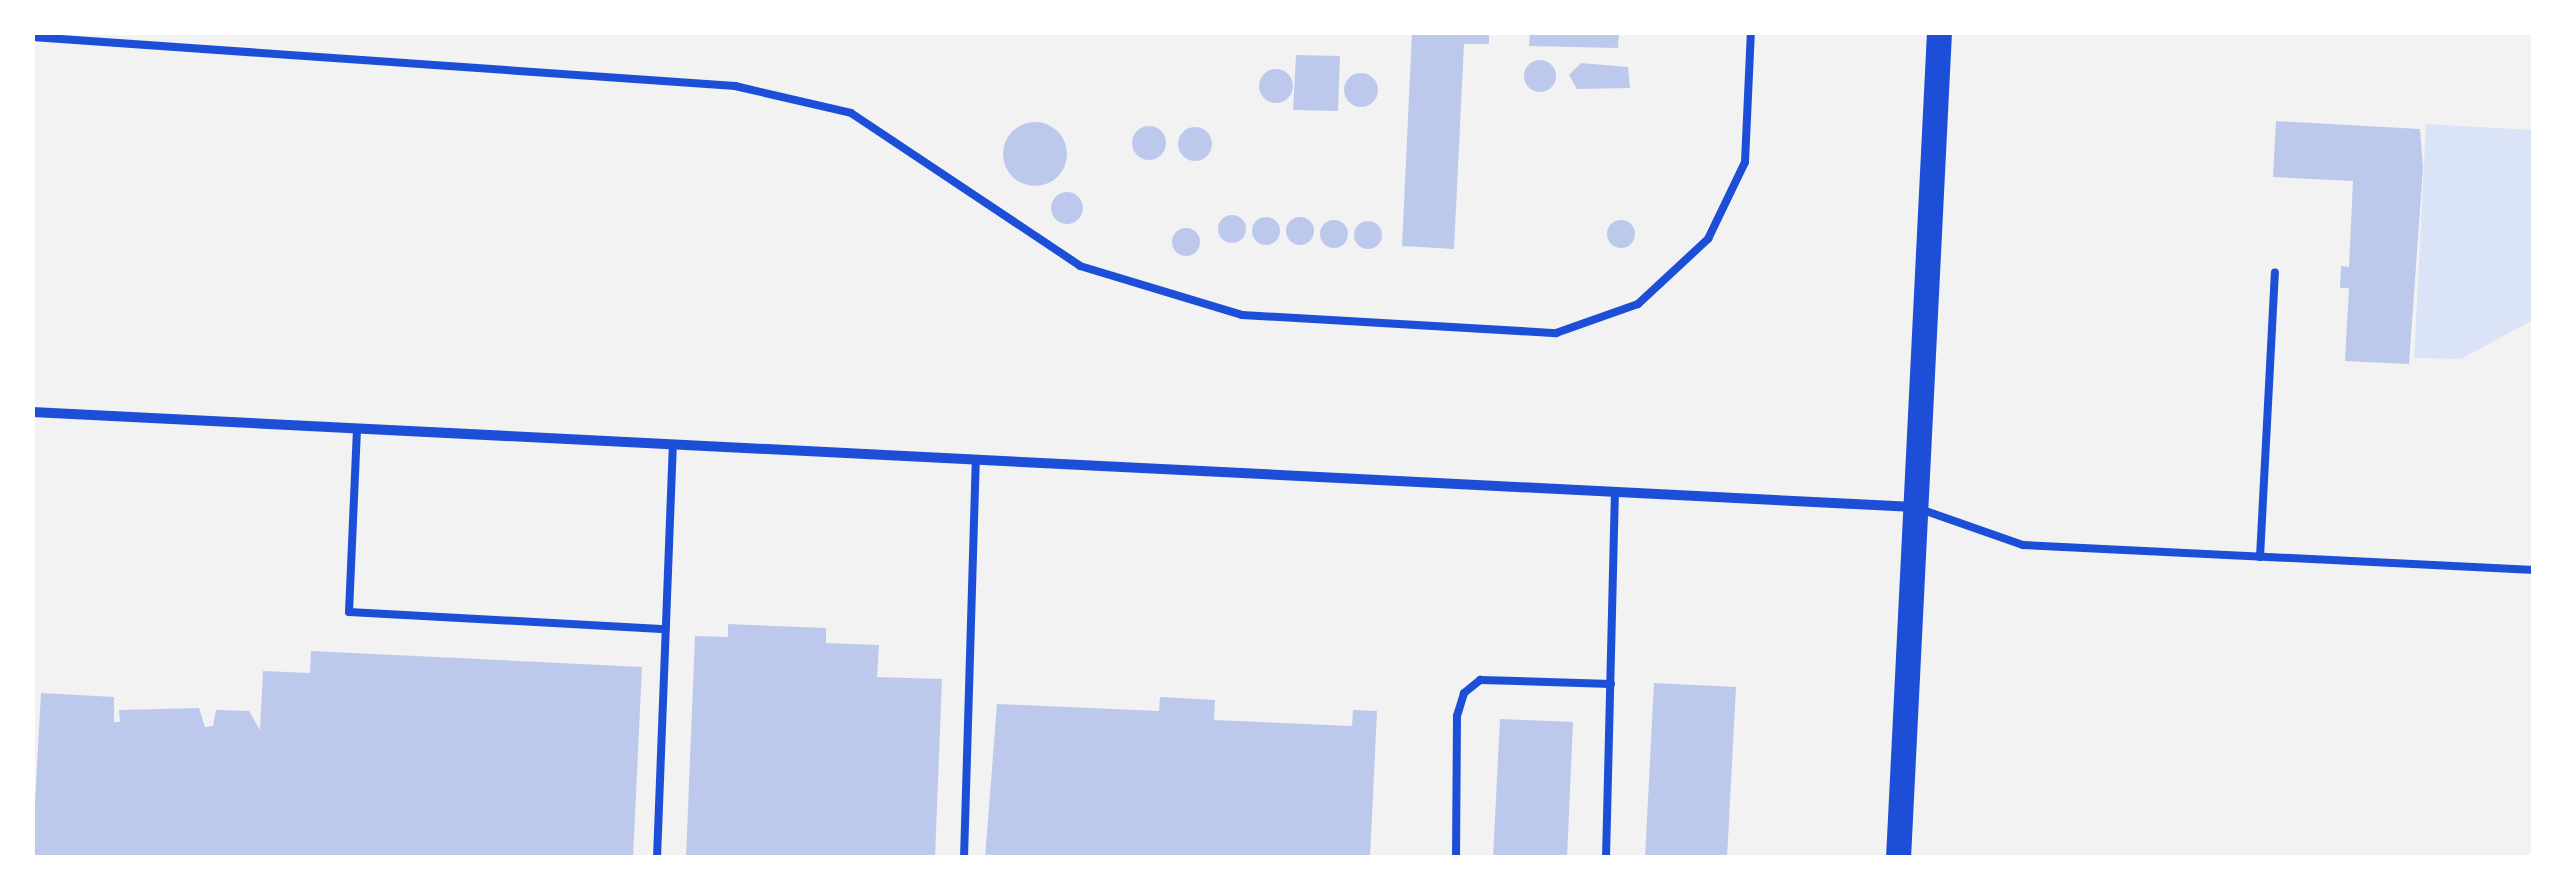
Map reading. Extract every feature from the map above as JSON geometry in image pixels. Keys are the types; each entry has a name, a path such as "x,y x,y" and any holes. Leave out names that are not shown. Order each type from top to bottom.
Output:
{"main road":[{"path":"1898,858 1939,32"}],"street":[{"path":"32,412 1916,507"}],"lane":[{"path":"32,37 735,86 851,113 1080,266 1242,315 1556,333 1638,304 1708,240 1745,162 1751,32"},
{"path":"2260,557 2275,272"},
{"path":"357,429 350,612 666,630"},
{"path":"657,858 673,444"},
{"path":"964,858 976,460"},
{"path":"1606,858 1615,493"},
{"path":"1916,507 2023,545 2532,568"},
{"path":"1456,858 1457,716 1464,692 1480,680 1610,684"}],"shaded area":[{"path":"2426,124 2533,130 2533,320 2461,359 2414,358"}],"building":[{"path":"1412,32 1489,32 1489,44 1464,44 1454,249 1402,246"},
{"path":"1530,32 1619,32 1618,48 1529,46"},
{"path":"1296,55 1340,56 1338,111 1293,110"},
{"path":"1540,60 1551,65 1556,76 1551,87 1540,92 1529,87 1524,76 1529,65"},
{"path":"1581,63 1628,67 1630,88 1577,89 1569,75"},
{"path":"1276,69 1288,74 1293,86 1288,98 1276,103 1264,98 1259,86 1264,74"},
{"path":"1361,73 1373,78 1378,90 1373,102 1361,107 1349,102 1344,90 1349,78"},
{"path":"2276,121 2420,129 2423,168 2409,364 2345,361 2349,288 2340,288 2341,266 2349,267 2353,181 2273,177"},
{"path":"1035,122 1058,131 1067,154 1058,177 1035,186 1012,177 1003,154 1012,131"},
{"path":"1149,126 1161,131 1166,143 1161,155 1149,160 1137,155 1132,143 1137,131"},
{"path":"1195,127 1207,132 1212,144 1207,156 1195,161 1183,156 1178,144 1183,132"},
{"path":"1067,192 1079,196 1083,208 1079,220 1067,224 1055,220 1051,208 1055,196"},
{"path":"1232,215 1242,219 1246,229 1242,239 1232,243 1222,239 1218,229 1222,219"},
{"path":"1266,217 1276,221 1280,231 1276,241 1266,245 1256,241 1252,231 1256,221"},
{"path":"1300,217 1310,221 1314,231 1310,241 1300,245 1290,241 1286,231 1290,221"},
{"path":"1334,220 1344,224 1348,234 1344,244 1334,248 1324,244 1320,234 1324,224"},
{"path":"1621,220 1631,224 1635,234 1631,244 1621,248 1611,244 1607,234 1611,224"},
{"path":"1368,221 1378,225 1382,235 1378,245 1368,249 1358,245 1354,235 1358,225"},
{"path":"1186,228 1196,232 1200,242 1196,252 1186,256 1176,252 1172,242 1176,232"},
{"path":"728,624 826,628 826,643 879,645 877,677 942,679 935,858 686,858 695,636 728,637"},
{"path":"311,651 642,667 633,858 32,858 41,693 114,697 114,722 120,722 119,710 199,708 205,727 213,726 216,710 249,711 260,730 263,671 310,673"},
{"path":"1654,683 1736,687 1727,858 1645,858"},
{"path":"1160,697 1215,700 1214,720 1352,726 1353,710 1377,711 1370,858 985,858 997,704 1159,711"},
{"path":"1500,719 1573,722 1567,858 1493,858"}]}
